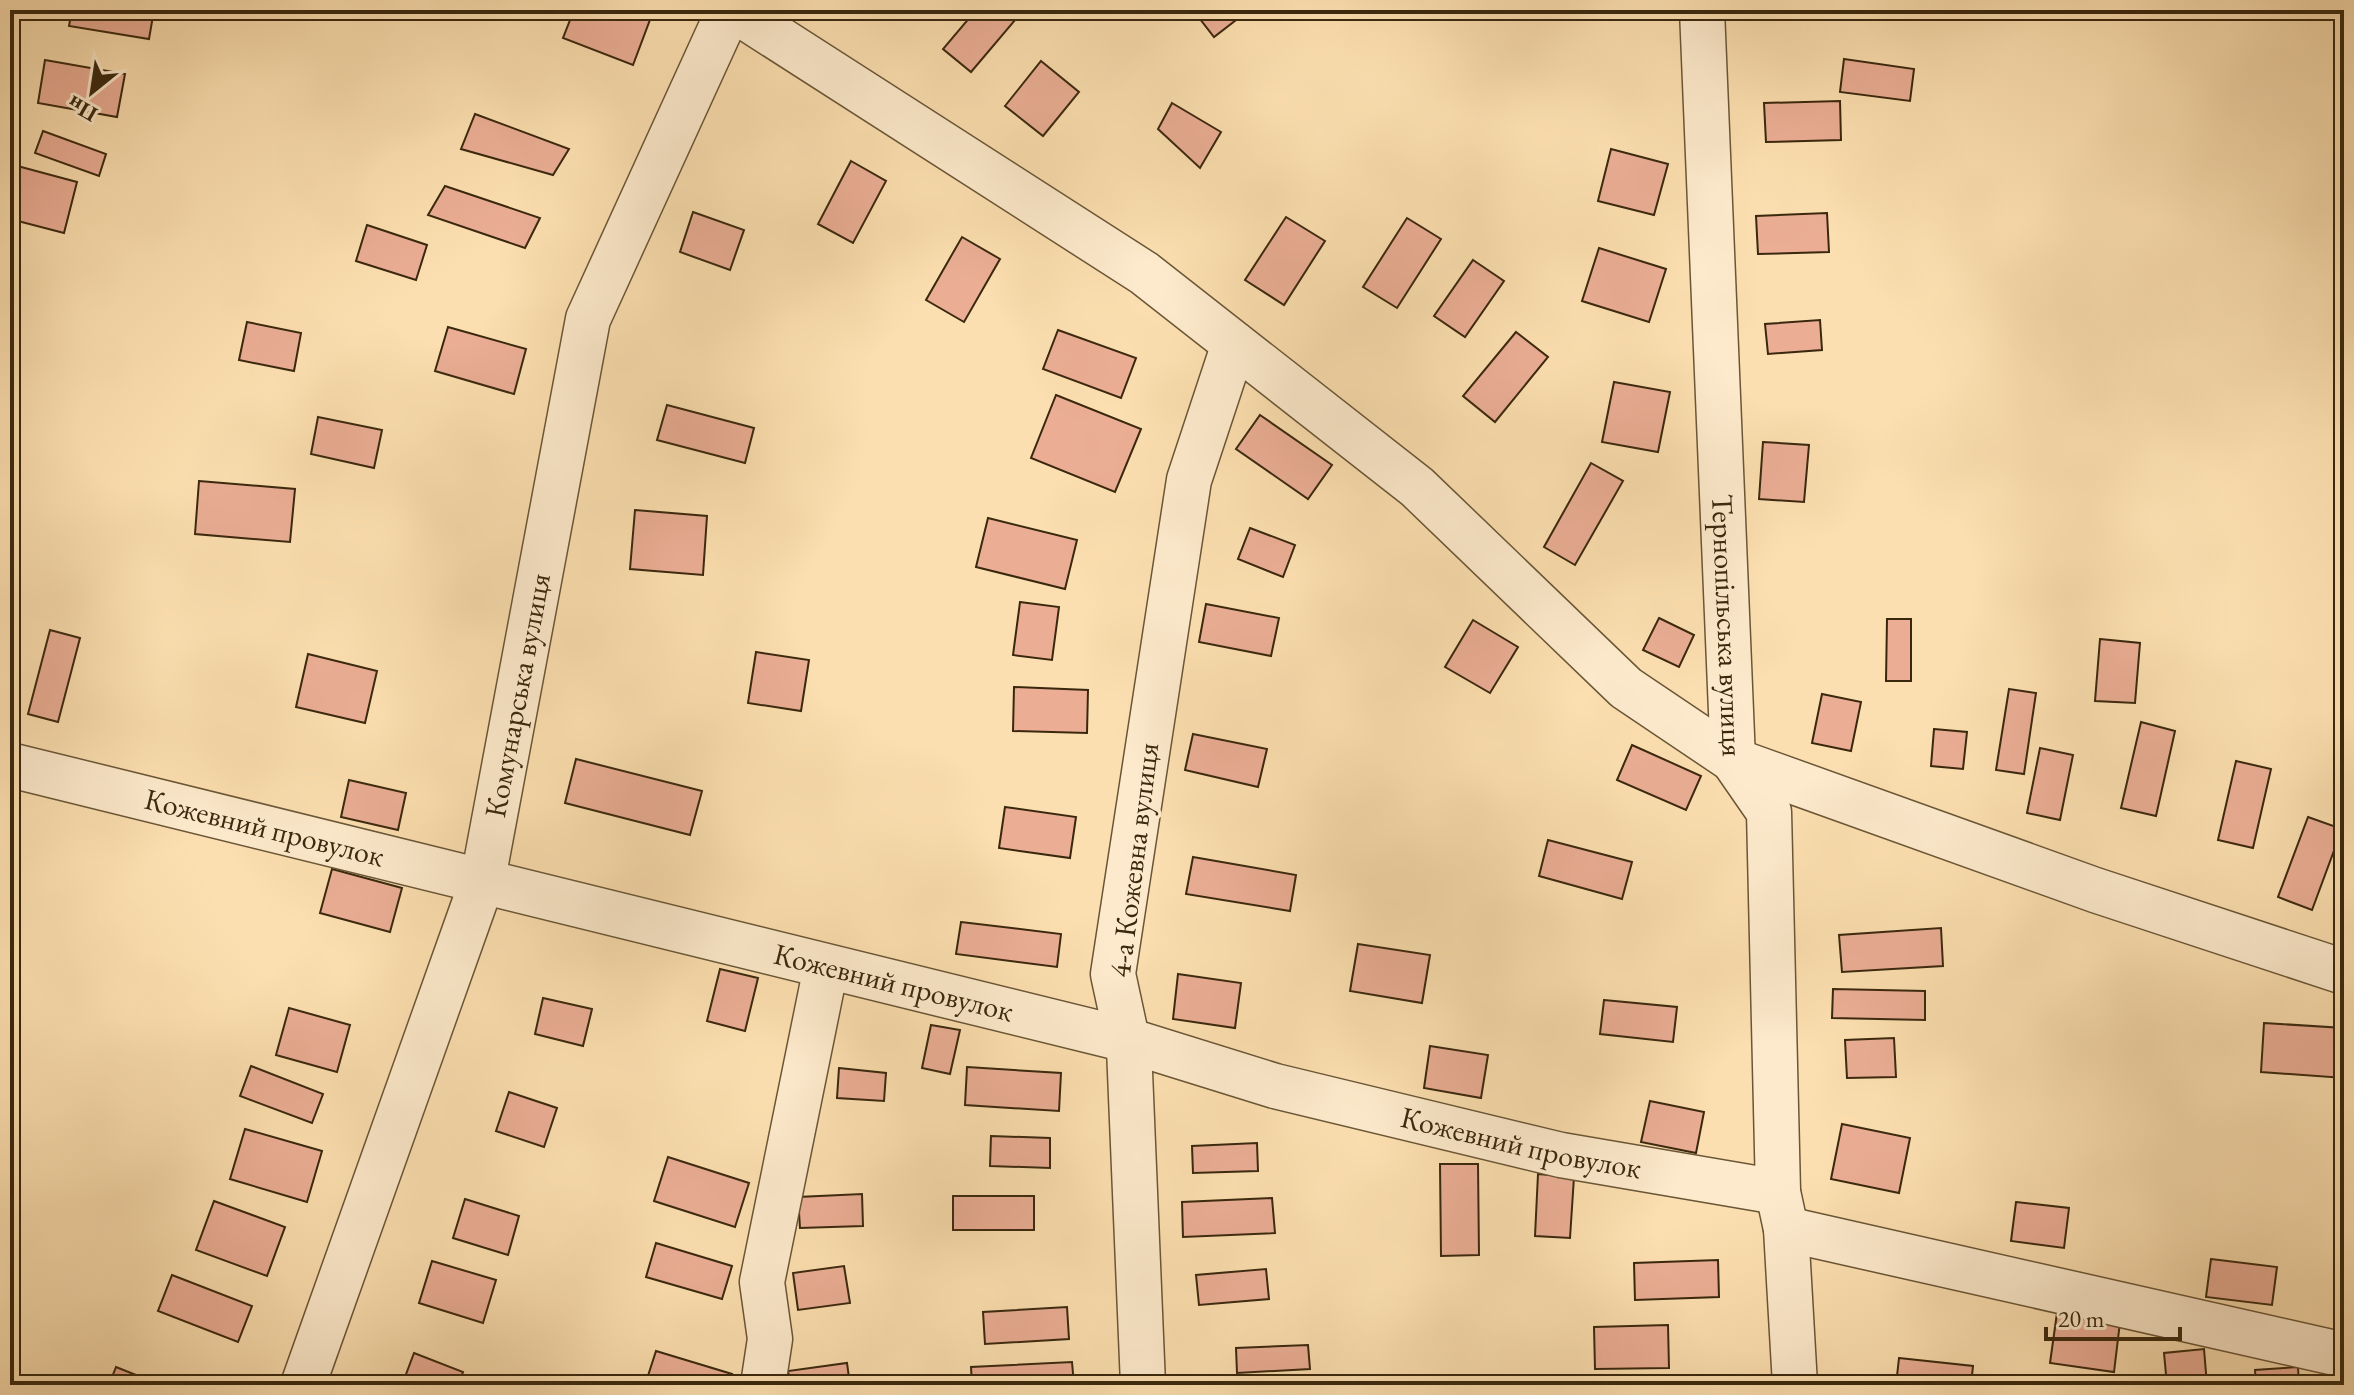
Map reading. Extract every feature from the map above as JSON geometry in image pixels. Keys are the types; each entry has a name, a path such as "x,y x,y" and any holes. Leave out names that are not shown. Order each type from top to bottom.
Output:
{"street":[{"path":"732,10 1144,273 1417,487 1626,688 1733,760 2095,890 2344,972"},
{"name":"Комунарська вулиця","path":"303,1385 483,879 588,319 732,10"},
{"name":"Тернопільська вулиця","path":"1702,10 1733,760 1769,812 1782,1210 1795,1385"},
{"name":"4-а Кожевна вулиця","path":"1143,1385 1127,1040 1113,974 1189,480 1234,344"},
{"name":"Кожевний провулок","path":"10,765 1127,1040 1275,1086 1782,1210 2344,1355"},
{"path":"763,1385 770,1339 762,1282 826,967"}],"building":[{"path":"72,10 154,10 149,39 69,26"},
{"path":"574,10 633,10 651,17 633,65 563,38"},
{"path":"976,10 1005,10 1016,19 971,72 943,49"},
{"path":"1193,10 1249,10 1214,37"},
{"path":"1844,59 1914,69 1910,101 1840,92"},
{"path":"45,60 125,74 117,117 38,103"},
{"path":"1041,61 1079,92 1043,136 1005,106"},
{"path":"1840,101 1841,140 1766,142 1764,103"},
{"path":"1172,103 1221,132 1200,168 1158,129"},
{"path":"475,114 569,149 553,175 461,149"},
{"path":"43,131 106,154 99,176 35,153"},
{"path":"1611,149 1668,164 1654,215 1598,201"},
{"path":"851,161 886,181 853,243 818,224"},
{"path":"10,164 77,182 64,233 10,219"},
{"path":"445,186 540,218 525,248 428,215"},
{"path":"693,212 744,230 730,270 680,252"},
{"path":"1827,213 1829,252 1758,254 1756,216"},
{"path":"1286,217 1325,241 1284,305 1245,280"},
{"path":"1407,218 1441,239 1397,308 1363,287"},
{"path":"367,225 427,245 416,280 356,261"},
{"path":"962,237 1000,259 964,322 926,300"},
{"path":"1599,248 1666,269 1649,322 1582,301"},
{"path":"1473,260 1504,281 1465,337 1434,316"},
{"path":"1820,320 1822,350 1768,354 1765,324"},
{"path":"247,322 301,333 294,371 239,360"},
{"path":"448,327 526,349 514,394 435,371"},
{"path":"1058,330 1136,358 1121,398 1043,369"},
{"path":"1516,332 1548,357 1495,422 1463,396"},
{"path":"1614,382 1670,392 1658,452 1602,442"},
{"path":"1056,395 1141,429 1115,492 1031,458"},
{"path":"667,405 754,428 745,463 657,440"},
{"path":"1260,415 1332,465 1308,499 1236,449"},
{"path":"318,417 382,430 374,468 311,454"},
{"path":"1763,442 1809,445 1804,502 1759,499"},
{"path":"1591,463 1623,481 1575,565 1544,547"},
{"path":"199,481 295,489 290,542 195,534"},
{"path":"635,510 707,516 703,575 630,569"},
{"path":"988,518 1077,540 1065,589 976,567"},
{"path":"1250,528 1295,545 1283,577 1238,559"},
{"path":"1020,602 1059,607 1052,660 1013,655"},
{"path":"1206,604 1279,618 1271,656 1199,642"},
{"path":"1659,618 1694,635 1679,667 1643,650"},
{"path":"1887,619 1911,619 1911,681 1886,681"},
{"path":"1473,620 1518,647 1490,693 1445,667"},
{"path":"50,630 80,638 58,722 28,714"},
{"path":"2100,639 2140,643 2135,703 2095,701"},
{"path":"756,652 809,660 801,711 748,703"},
{"path":"308,654 377,671 365,723 296,707"},
{"path":"1014,687 1088,690 1087,733 1013,731"},
{"path":"2009,689 2036,693 2024,774 1996,770"},
{"path":"1822,694 1861,702 1851,751 1812,743"},
{"path":"2141,722 2175,731 2156,816 2121,808"},
{"path":"1934,729 1967,732 1963,769 1931,766"},
{"path":"1193,734 1267,749 1258,787 1185,770"},
{"path":"1632,745 1701,776 1686,810 1617,780"},
{"path":"2040,748 2073,755 2060,820 2027,813"},
{"path":"576,759 702,791 690,835 565,803"},
{"path":"2236,761 2271,769 2253,848 2218,840"},
{"path":"349,780 406,793 398,830 341,817"},
{"path":"1005,807 1076,817 1070,858 999,848"},
{"path":"2308,817 2342,829 2312,910 2278,897"},
{"path":"1548,840 1632,862 1622,899 1539,876"},
{"path":"1193,857 1296,875 1290,911 1186,894"},
{"path":"332,869 402,888 390,932 320,913"},
{"path":"961,922 1061,934 1057,967 956,954"},
{"path":"1941,928 1943,966 1842,972 1839,935"},
{"path":"1358,944 1430,955 1422,1003 1350,991"},
{"path":"720,969 758,978 745,1031 707,1021"},
{"path":"1178,974 1241,983 1235,1028 1173,1019"},
{"path":"1833,989 1925,991 1925,1020 1832,1018"},
{"path":"543,998 592,1009 583,1046 535,1034"},
{"path":"1604,1000 1677,1007 1673,1042 1600,1034"},
{"path":"289,1008 350,1025 337,1072 276,1055"},
{"path":"2264,1023 2344,1028 2344,1078 2261,1072"},
{"path":"931,1025 960,1030 950,1074 922,1068"},
{"path":"1894,1038 1896,1077 1847,1078 1845,1040"},
{"path":"1430,1046 1488,1055 1481,1098 1424,1088"},
{"path":"251,1066 323,1094 312,1123 240,1096"},
{"path":"967,1067 1061,1073 1059,1111 965,1105"},
{"path":"839,1068 886,1073 884,1101 837,1098"},
{"path":"509,1092 557,1108 544,1147 496,1131"},
{"path":"1650,1101 1704,1112 1696,1153 1641,1142"},
{"path":"1842,1124 1910,1138 1899,1193 1831,1179"},
{"path":"245,1129 322,1151 307,1202 230,1179"},
{"path":"991,1136 1050,1138 1050,1168 990,1166"},
{"path":"1257,1143 1258,1171 1193,1173 1192,1146"},
{"path":"668,1157 749,1183 735,1227 654,1201"},
{"path":"1440,1164 1478,1164 1479,1255 1441,1256"},
{"path":"1538,1174 1574,1177 1570,1238 1535,1236"},
{"path":"862,1194 863,1226 800,1228 798,1197"},
{"path":"953,1196 1034,1196 1034,1230 953,1230"},
{"path":"1272,1198 1275,1233 1183,1237 1182,1202"},
{"path":"465,1199 519,1216 508,1255 453,1238"},
{"path":"214,1201 285,1227 267,1276 196,1250"},
{"path":"2016,1202 2069,1208 2064,1248 2011,1241"},
{"path":"656,1243 732,1266 722,1299 646,1277"},
{"path":"2211,1259 2277,1267 2272,1305 2206,1297"},
{"path":"1718,1260 1719,1297 1635,1300 1634,1263"},
{"path":"432,1261 496,1280 483,1323 419,1303"},
{"path":"844,1266 850,1303 798,1310 793,1273"},
{"path":"1266,1269 1269,1299 1199,1305 1196,1275"},
{"path":"172,1275 252,1306 238,1342 158,1311"},
{"path":"1067,1307 1069,1339 985,1344 983,1312"},
{"path":"2057,1313 2120,1322 2114,1372 2050,1363"},
{"path":"1668,1325 1669,1368 1595,1369 1594,1327"},
{"path":"1308,1345 1310,1369 1237,1373 1236,1348"},
{"path":"2204,1349 2207,1385 2167,1385 2164,1353"},
{"path":"656,1351 732,1374 728,1385 645,1385"},
{"path":"414,1353 463,1372 458,1385 402,1385"},
{"path":"1899,1358 1973,1366 1971,1385 1896,1385"},
{"path":"1072,1362 1074,1385 972,1385 971,1367"},
{"path":"847,1363 850,1385 790,1385 788,1371"},
{"path":"116,1367 161,1385 109,1385"},
{"path":"2298,1367 2299,1385 2256,1385 2255,1370"}]}
